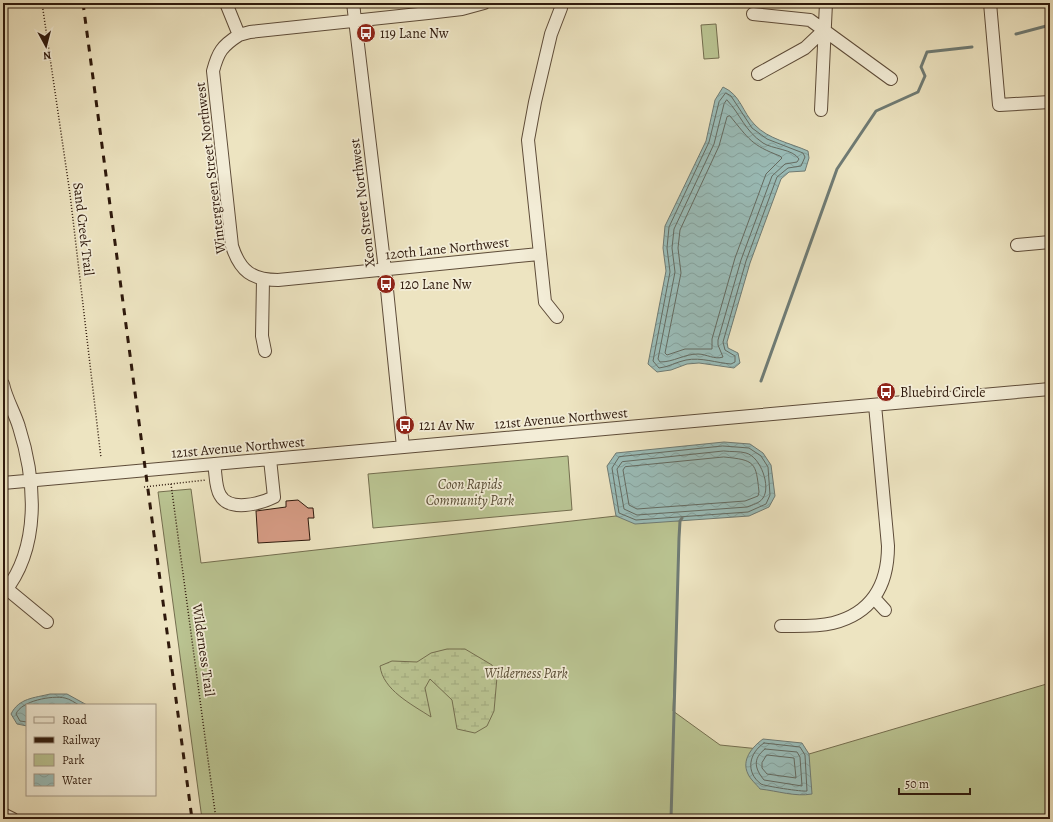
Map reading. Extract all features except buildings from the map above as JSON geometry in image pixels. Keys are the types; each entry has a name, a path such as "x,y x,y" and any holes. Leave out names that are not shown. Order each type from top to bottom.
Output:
{"street":[{"path":"226,3 238,35 250,32 355,22 462,9 484,3"},
{"name":"Xeon Street Northwest","path":"353,3 385,270 403,447"},
{"path":"556,317 545,302 528,140 535,102 551,34 560,8 560,3"},
{"path":"821,110 826,3"},
{"path":"990,3 999,106 1050,102"},
{"path":"753,14 810,20 891,79"},
{"path":"758,74 805,48 824,30"},
{"name":"Wintergreen Street Northwest","path":"238,35 224,45 217,58 213,71 232,246 236,259 242,268 263,280"},
{"path":"1017,245 1050,242"},
{"name":"120th Lane Northwest","path":"263,280 385,270 539,254"},
{"path":"263,280 262,336 265,351"},
{"path":"3,387 20,432 29,480 32,524 21,563 5,592 47,622"},
{"name":"121st Avenue Northwest","path":"3,483 1050,389"},
{"path":"781,626 832,623 848,618 862,609 874,598 883,584 888,558 887,525 875,405"},
{"path":"214,464 218,489 223,499 235,505 249,504 267,501 274,497 270,459"},
{"path":"874,598 885,610"},
{"path":"3,814 13,819"}],"path":[{"name":"Sand Creek Trail","path":"42,3 70,194 101,458"},
{"path":"144,487 210,480"},
{"name":"Wilderness Trail","path":"171,484 216,819"}],"green space":[{"path":"716,24 719,58 704,59 701,25"},
{"name":"Coon Rapids Community Park","path":"568,456 572,510 373,528 368,474"},
{"name":"Wilderness Park","path":"191,489 201,563 616,516 680,521 673,711 720,745 809,754 1050,683 1050,819 202,819 158,492"},
{"path":"447,649 465,649 492,665 497,677 494,711 487,726 475,733 457,729 452,700 430,679 425,688 431,717 399,696 386,682 382,675 380,666 392,661 417,662 431,653"}],"water":[{"path":"723,87 734,94 751,120 760,130 766,134 808,151 809,158 805,171 789,172 781,179 750,263 727,342 728,348 738,353 740,363 734,368 699,363 687,364 671,370 657,372 648,364 666,271 663,248 665,226 706,141 715,100"},
{"path":"724,442 750,444 763,453 771,465 775,496 769,507 749,516 635,524 616,516 607,466 616,453"},
{"path":"50,694 67,694 85,704 26,704 26,726 17,724 11,714 14,709 23,702"},
{"path":"763,739 802,743 809,754 812,794 793,794 760,789 749,776 746,769 746,764 749,754"}],"waterway":[{"path":"1016,34 1050,25"},
{"path":"761,381 837,169 876,111 918,92 925,76 921,67 927,52 972,47"},
{"path":"671,819 679,538 680,521 682,518"}],"railway":[{"path":"83,3 192,819"}],"place":[{"name":"119 Lane Nw","path":"366,33"},
{"name":"120 Lane Nw","path":"386,284"},
{"name":"Bluebird Circle","path":"886,392"},
{"name":"121 Av Nw","path":"405,425"}]}
